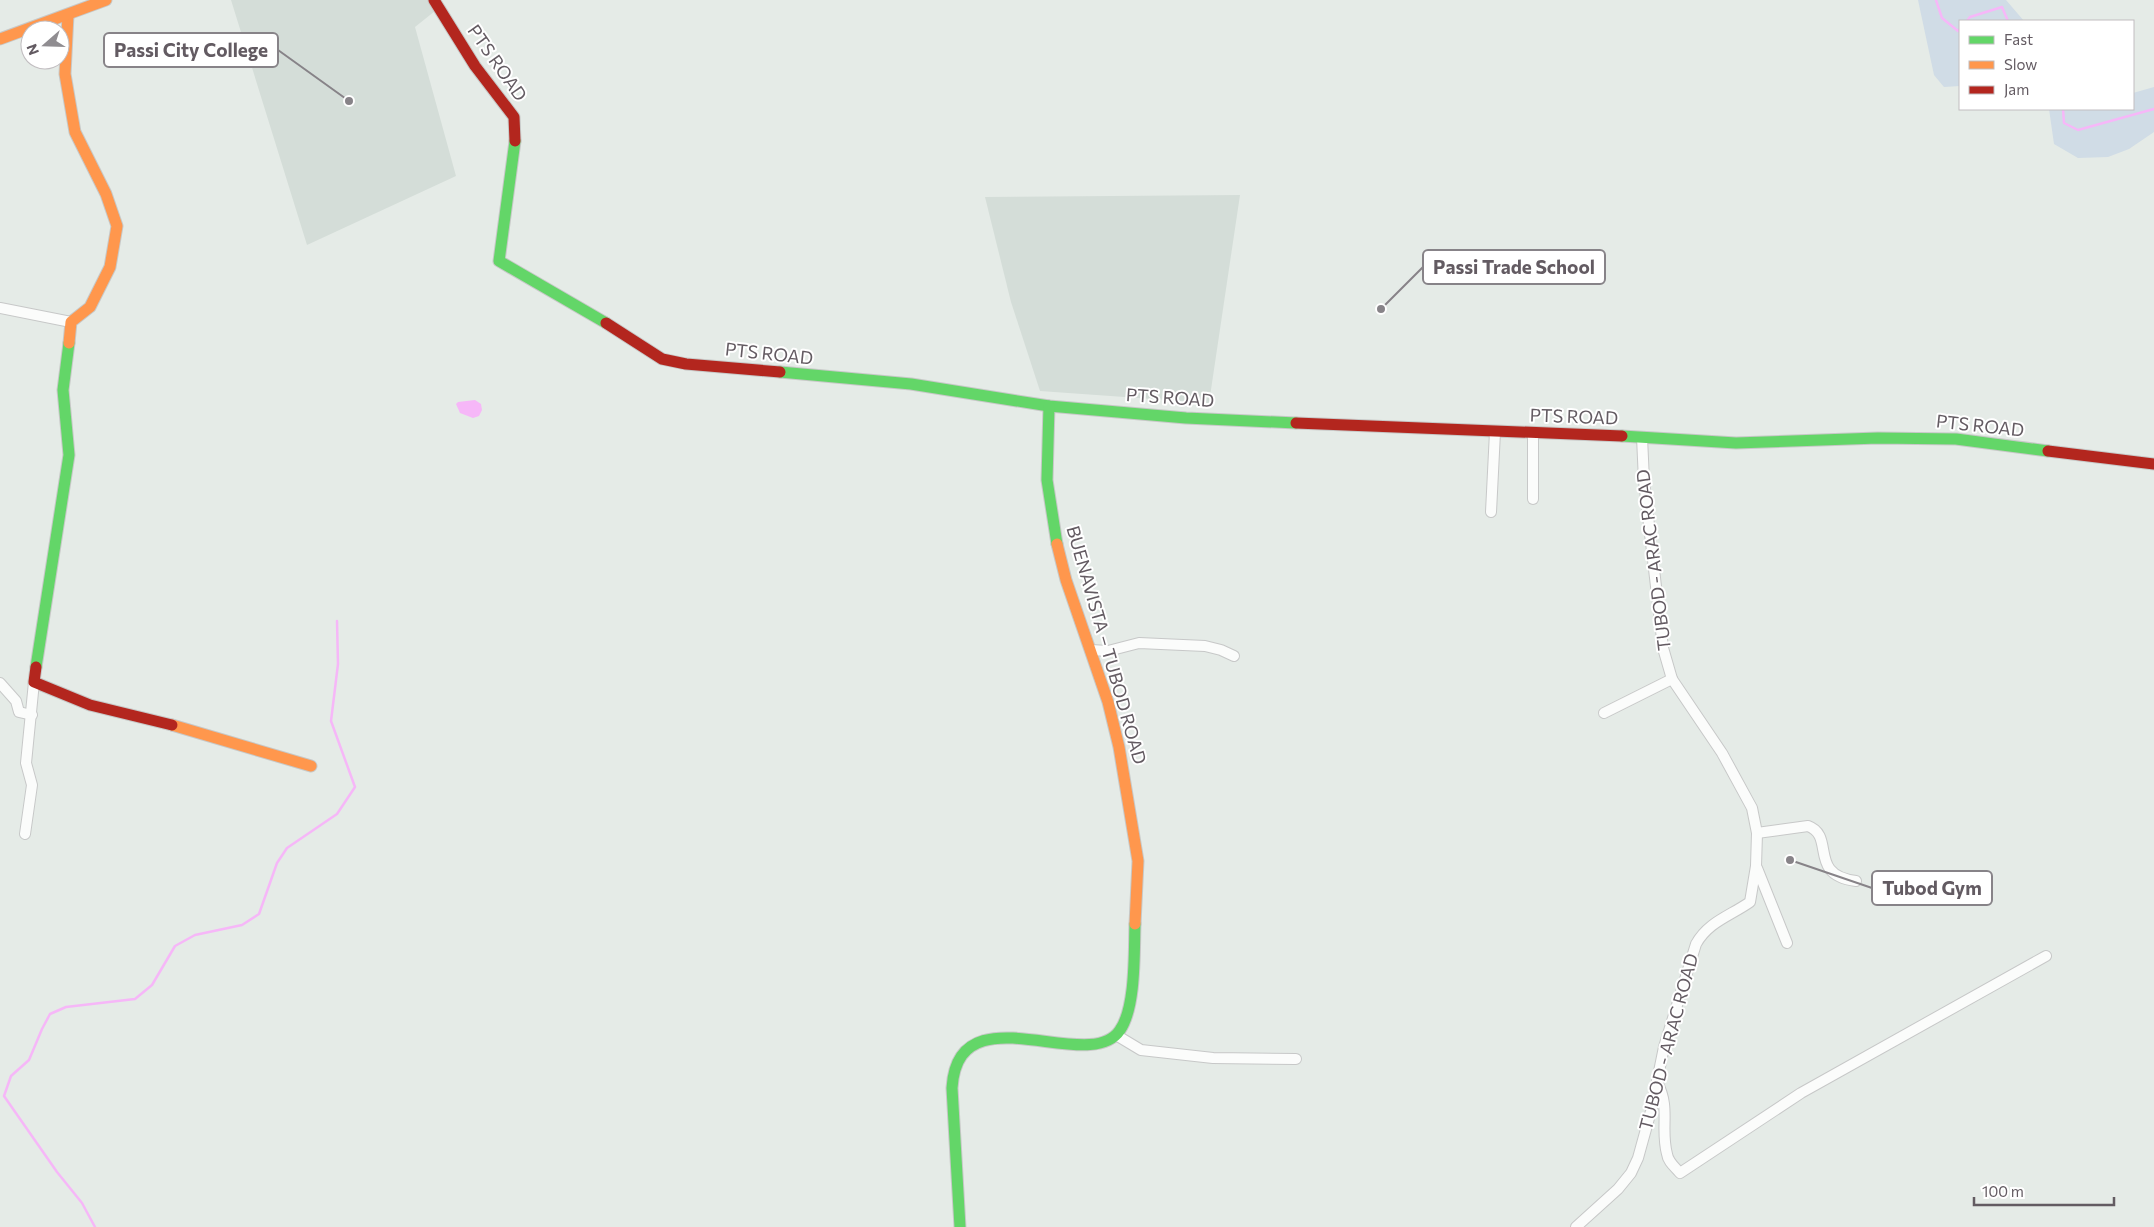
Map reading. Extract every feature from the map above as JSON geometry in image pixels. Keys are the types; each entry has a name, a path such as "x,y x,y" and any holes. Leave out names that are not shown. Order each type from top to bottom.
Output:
{"main road":[{"path":"0,39 106,0"},
{"name":"PTS ROAD","path":"434,0 475,66 514,117 515,150 499,260 584,309 662,359 686,364 911,384 1049,406 1205,419 1642,438 1736,444 1878,438 1956,439 2154,464"},
{"path":"68,15 65,74 75,132 106,194 117,226 110,267 90,307 71,322 63,390 69,455 34,682 90,705 183,728 311,766"},
{"name":"BUENAVISTA – TUBOD ROAD","path":"1049,406 1046,453 1049,504 1062,564 1091,650 1123,761 1138,866 1131,988 1124,1024 1116,1035"},
{"path":"960,1227 954,1081 955,1067 964,1052 983,1041 998,1039 1020,1038 1090,1043 1105,1041 1116,1035"}],"street":[{"path":"0,308 71,322"},
{"path":"1491,512 1495,432"},
{"path":"1533,433 1533,499"},
{"name":"TUBOD - ARAC ROAD","path":"1576,1227 1618,1189 1631,1173 1642,1145 1664,1047 1696,944 1702,932 1714,922 1750,902 1756,866 1758,833 1752,808 1722,753 1672,679 1667,665 1660,631 1644,481 1642,438"},
{"path":"1091,650 1108,651 1139,644 1205,646 1234,656"},
{"path":"1604,713 1672,679"},
{"path":"26,834 32,785 26,763 34,682"},
{"path":"0,683 16,701 19,712 32,715"},
{"path":"1758,833 1808,826 1815,829 1820,836 1826,863 1833,874 1843,879 1856,881"},
{"path":"1756,866 1787,944"},
{"path":"1657,1082 1665,1102 1667,1154 1671,1164 1680,1173 1801,1093 2046,956"},
{"path":"1116,1035 1141,1050 1212,1058 1296,1059"}],"shaded area":[{"path":"231,0 428,0 435,11 415,27 456,176 307,245"},
{"path":"1918,0 2006,0 2023,20 1959,20 1959,86 1944,87 1934,75"},
{"path":"2154,87 2154,132 2129,149 2108,157 2078,158 2054,144 2049,110 2134,110 2134,93"},
{"path":"1240,195 1209,403 1040,391 1011,302 985,197"},
{"path":"475,400 481,404 482,410 479,416 473,418 460,413 456,404 458,402"}],"waterway":[{"path":"1936,0 1942,18 1959,30"},
{"path":"1968,20 1970,17 2002,7 2008,20"},
{"path":"2063,110 2064,123 2078,130 2154,109"},
{"path":"95,1227 82,1203 57,1172 4,1096 11,1076 29,1060 50,1014 66,1007 135,999 152,985 175,946 195,935 242,925 259,914 277,863 287,848 337,814 355,787 331,721 338,664 337,621"}],"traffic: fast":[{"path":"515,141 499,261 606,323"},
{"path":"36,667 69,455 63,390 69,343"},
{"path":"780,372 911,384 1049,406 1186,418 1296,423"},
{"path":"1049,406 1047,480 1057,544"},
{"path":"1622,436 1736,443 1878,438 1956,439 2048,451"},
{"path":"960,1227 952,1088 960,1059 976,1043 1000,1038 1082,1045 1104,1042 1120,1030 1125,1020 1132,994 1135,924"}],"traffic: slow":[{"path":"0,39 106,0"},
{"path":"68,15 65,74 75,132 106,194 117,226 110,267 90,307 71,322 69,343"},
{"path":"1057,544 1066,580 1108,702 1119,747 1138,861 1135,924"},
{"path":"172,725 311,766"}],"traffic: jam":[{"path":"434,0 475,66 514,117 515,141"},
{"path":"606,323 662,359 686,364 780,372"},
{"path":"1296,423 1622,436"},
{"path":"2048,451 2154,464"},
{"path":"36,667 34,682 90,705 172,725"}],"place":[{"name":"Passi City College","path":"349,101"},
{"name":"Passi Trade School","path":"1381,309"},
{"name":"Tubod Gym","path":"1790,860"}]}
